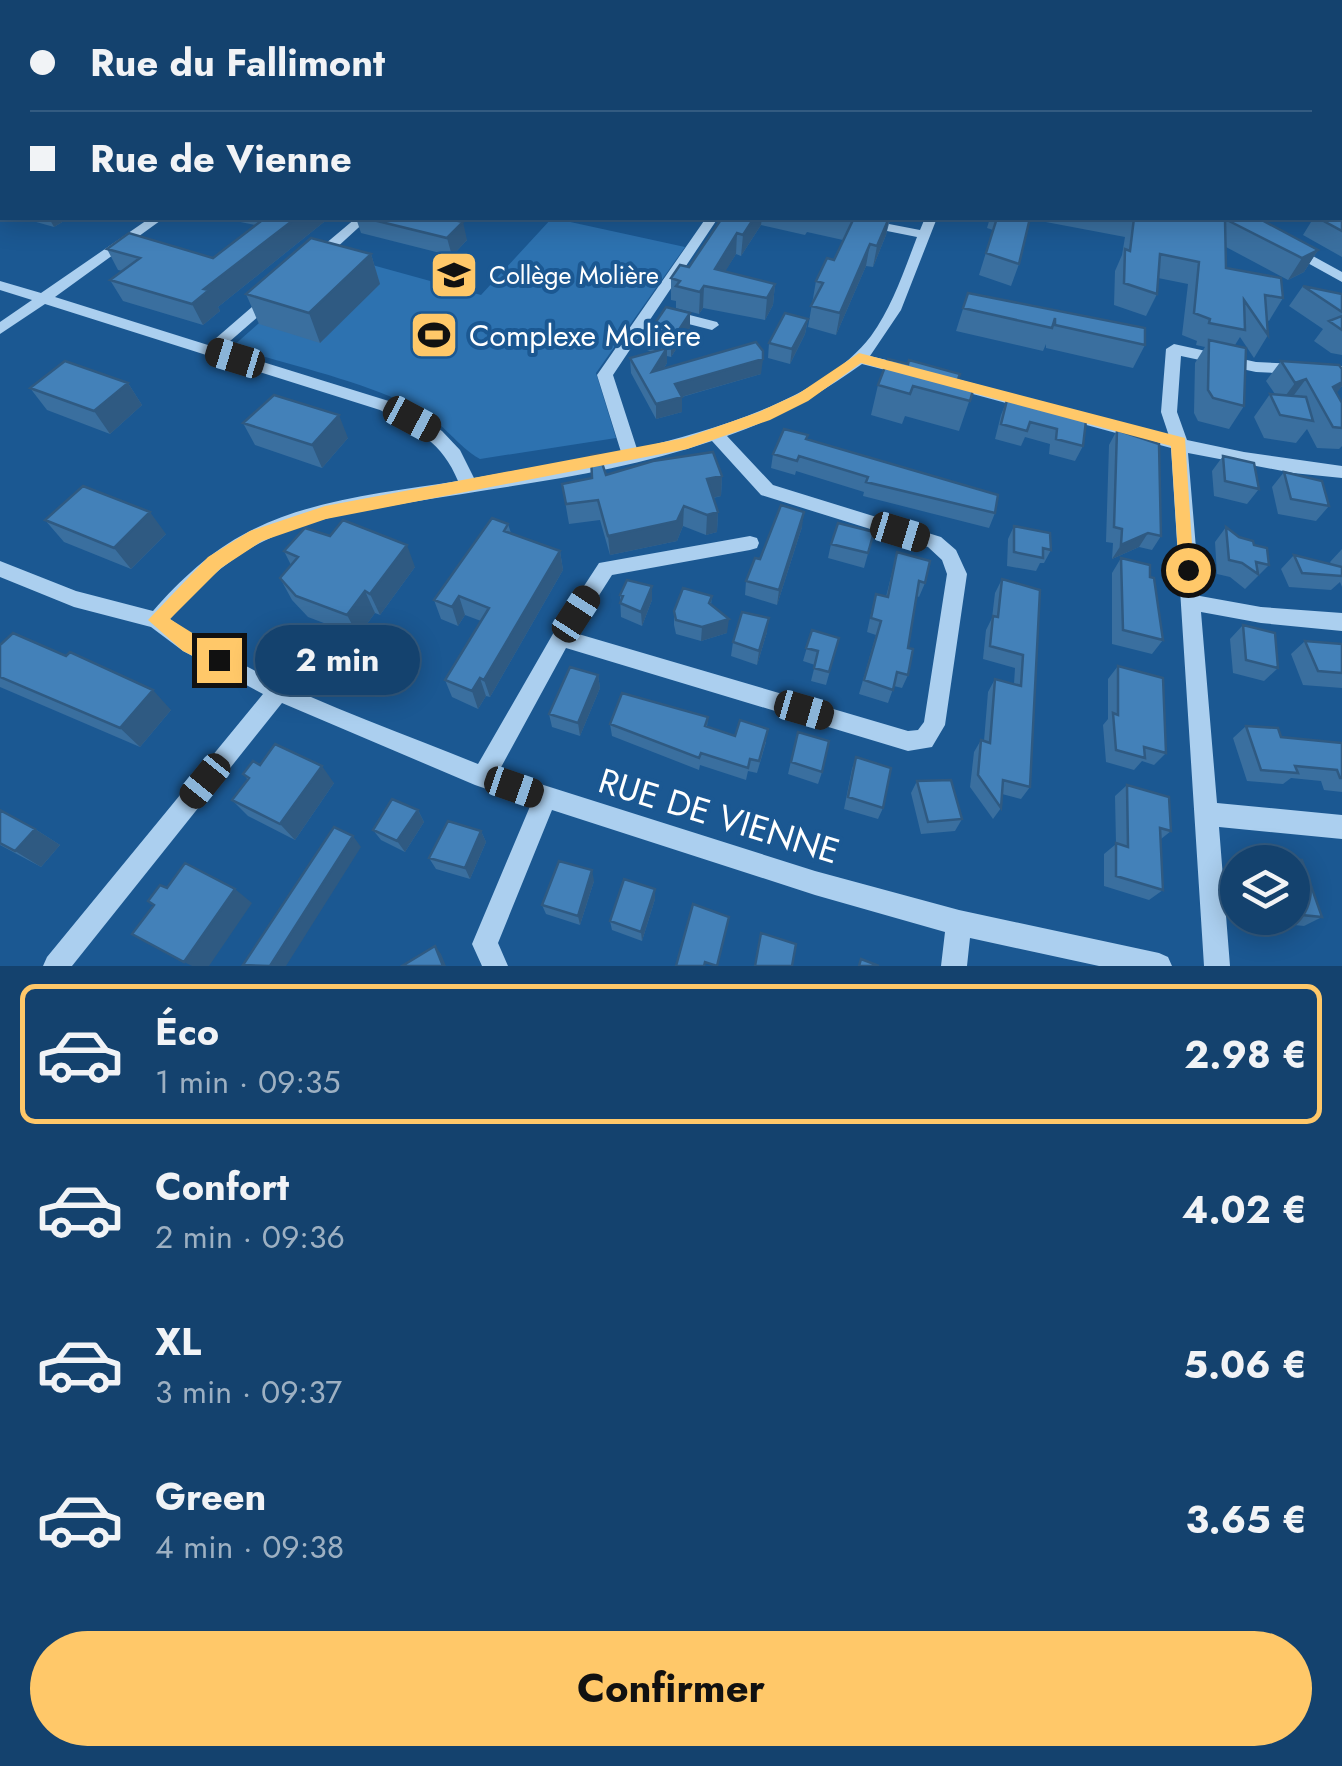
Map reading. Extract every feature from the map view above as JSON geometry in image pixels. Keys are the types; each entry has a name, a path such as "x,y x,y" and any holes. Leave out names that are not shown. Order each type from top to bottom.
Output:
{"street":[{"path":"0,328 155,220"},
{"path":"308,266 361,220"},
{"path":"630,455 605,375 711,220"},
{"path":"851,220 924,236"},
{"path":"157,620 214,562 256,536 325,512 630,455 716,434 803,397 859,358 888,322 930,220"},
{"path":"1272,238 1342,278"},
{"path":"0,285 386,406 438,433 468,484"},
{"path":"211,350 280,290"},
{"path":"650,310 712,325"},
{"path":"1217,966 1179,442 1170,412 1174,349 1256,367 1338,375"},
{"path":"859,358 1179,442 1306,469 1342,472"},
{"path":"561,638 908,741 924,740 934,726 957,574 949,555 934,542 767,490 716,434"},
{"path":"483,777 561,638 606,568 750,542"},
{"name":"RUE DE VIENNE","path":"0,569 74,599 157,620 190,645 278,691 483,777 815,884 959,922 1159,966"},
{"path":"1190,602 1342,622"},
{"path":"56,966 278,691"},
{"path":"495,966 485,944 545,798"},
{"path":"1206,814 1342,827"},
{"path":"954,966 959,922"}],"shaded area":[{"name":"Complexe Molière","path":"550,220 685,247 596,373 616,438 480,459 428,415 398,400 352,382 232,347 336,255 481,295"}],"building":[{"path":"262,220 293,220 204,289 209,290 192,304 110,280 140,258 107,249 129,233 213,258"},
{"path":"373,220 463,222 447,238"},
{"path":"721,220 753,220 743,235 737,233 715,269 775,284 767,298 704,286 700,292 676,286 680,281 671,278 680,265 689,267"},
{"path":"853,220 888,220 877,246 870,244 840,313 811,306 823,283 816,281 827,258 834,260"},
{"path":"996,220 1030,220 1019,264 986,253"},
{"path":"1134,220 1225,220 1226,268 1281,278 1283,298 1265,295 1268,335 1244,300 1245,330 1209,323 1210,319 1194,313 1199,262 1160,254 1157,294 1124,283 1125,249 1130,251"},
{"path":"1227,220 1262,220 1318,250 1302,258"},
{"path":"1322,220 1342,220 1342,231"},
{"path":"311,238 371,254 309,313 246,294"},
{"path":"1303,286 1342,294 1342,312"},
{"path":"968,293 1145,328 1145,345 1055,325 1055,318 1052,328 963,308"},
{"path":"666,307 690,313 671,342 647,335"},
{"path":"785,313 808,319 792,349 769,343"},
{"path":"1342,316 1342,330 1329,321"},
{"path":"1209,340 1246,348 1244,406 1213,398 1208,390"},
{"path":"756,342 763,351 763,359 675,384 682,397 656,404 630,358 667,348 652,372"},
{"path":"888,359 908,364 909,360 960,374 957,382 974,387 970,401 913,386 910,394 878,385"},
{"path":"65,361 128,383 94,411 30,388"},
{"path":"1281,361 1339,365 1342,382 1333,387 1342,403 1342,428 1333,427 1306,379 1295,383"},
{"path":"1270,394 1306,397 1313,421 1280,415"},
{"path":"274,395 339,415 312,445 243,423"},
{"path":"1007,400 1086,421 1083,446 1056,439 1057,429 1030,422 1027,431 1001,424"},
{"path":"784,429 808,435 806,439 998,495 995,513 866,482 868,477 799,456 797,461 773,454"},
{"path":"1117,430 1159,444 1161,536 1148,533 1121,545 1122,529 1114,527"},
{"path":"713,452 722,476 707,479 718,512 707,515 684,506 677,521 608,536 598,500 566,504 562,484 592,478 591,455 599,454 606,475 653,461"},
{"path":"1223,456 1254,463 1259,489 1225,481"},
{"path":"1284,472 1322,481 1329,506 1291,499"},
{"path":"83,486 150,512 114,548 45,520"},
{"path":"781,505 804,512 779,590 746,581 755,558 760,559"},
{"path":"492,518 508,524 504,531 560,551 484,680 480,678 472,691 445,680 489,608 459,596 452,607 434,600"},
{"path":"343,520 407,545 370,594 365,591 347,615 296,596 280,578 298,557 284,551 305,528 330,536"},
{"path":"838,523 874,532 868,553 831,544"},
{"path":"1014,526 1050,533 1051,550 1043,548 1043,558 1014,552"},
{"path":"1226,527 1254,545 1267,548 1269,565 1256,562 1258,574 1229,560"},
{"path":"897,552 930,561 925,583 919,581 908,648 913,649 908,675 897,672 893,690 864,680 881,621 871,618 876,594 888,597"},
{"path":"1294,555 1342,567 1342,576 1302,573"},
{"path":"1121,558 1150,565 1163,640 1123,630"},
{"path":"1002,579 1040,590 1030,787 1003,780 1001,808 978,775 981,740 990,743 995,679 1021,686 1023,655 990,646"},
{"path":"627,580 652,586 641,612 620,603"},
{"path":"683,588 712,596 709,603 729,619 702,627 676,620 674,611"},
{"path":"742,612 769,618 759,651 733,642"},
{"path":"1243,625 1275,633 1278,668 1246,660"},
{"path":"812,630 839,638 829,672 814,668 818,651 806,648"},
{"path":"13,633 66,656 70,652 153,690 120,728 0,677 0,645"},
{"path":"1305,641 1342,644 1342,673 1318,671"},
{"path":"1118,666 1163,678 1166,753 1144,747 1145,758 1116,750 1113,713 1118,715"},
{"path":"570,667 598,675 578,723 549,714"},
{"path":"622,693 708,717 705,726 735,736 740,720 768,729 759,761 750,759 748,768 701,753 699,758 610,724"},
{"path":"1246,726 1278,728 1281,737 1342,743 1342,778 1337,770 1295,766 1298,773 1261,770"},
{"path":"798,732 829,741 822,772 791,762"},
{"path":"275,744 322,766 280,824 232,800 249,778 243,774 253,761 260,765"},
{"path":"856,757 891,768 883,808 848,797"},
{"path":"951,780 962,819 928,822 917,781"},
{"path":"1127,785 1169,797 1171,831 1160,828 1163,890 1116,876 1116,843 1128,847"},
{"path":"392,799 418,810 397,841 373,830"},
{"path":"0,810 35,829 15,851 0,843"},
{"path":"448,821 481,831 465,868 429,858"},
{"path":"334,827 353,836 270,966 243,965"},
{"path":"559,861 592,870 578,916 542,905"},
{"path":"185,863 235,889 184,962 132,934 154,905 148,901 160,885 167,888"},
{"path":"624,879 655,889 641,932 610,921"},
{"path":"1310,883 1322,917 1310,916"},
{"path":"693,904 729,917 717,966 705,962 704,966 676,966"},
{"path":"761,933 796,944 792,966 755,966"},
{"path":"435,946 443,966 402,966"},
{"path":"861,959 879,966 859,966"}],"place":[{"name":"Collège Molière","path":"454,275"},
{"name":"Complexe Molière","path":"434,335"}],"route":[{"path":"219,660 190,645 157,620 214,562 256,536 325,512 687,443 765,416 803,397 859,358 1179,442 1188,570"}]}
